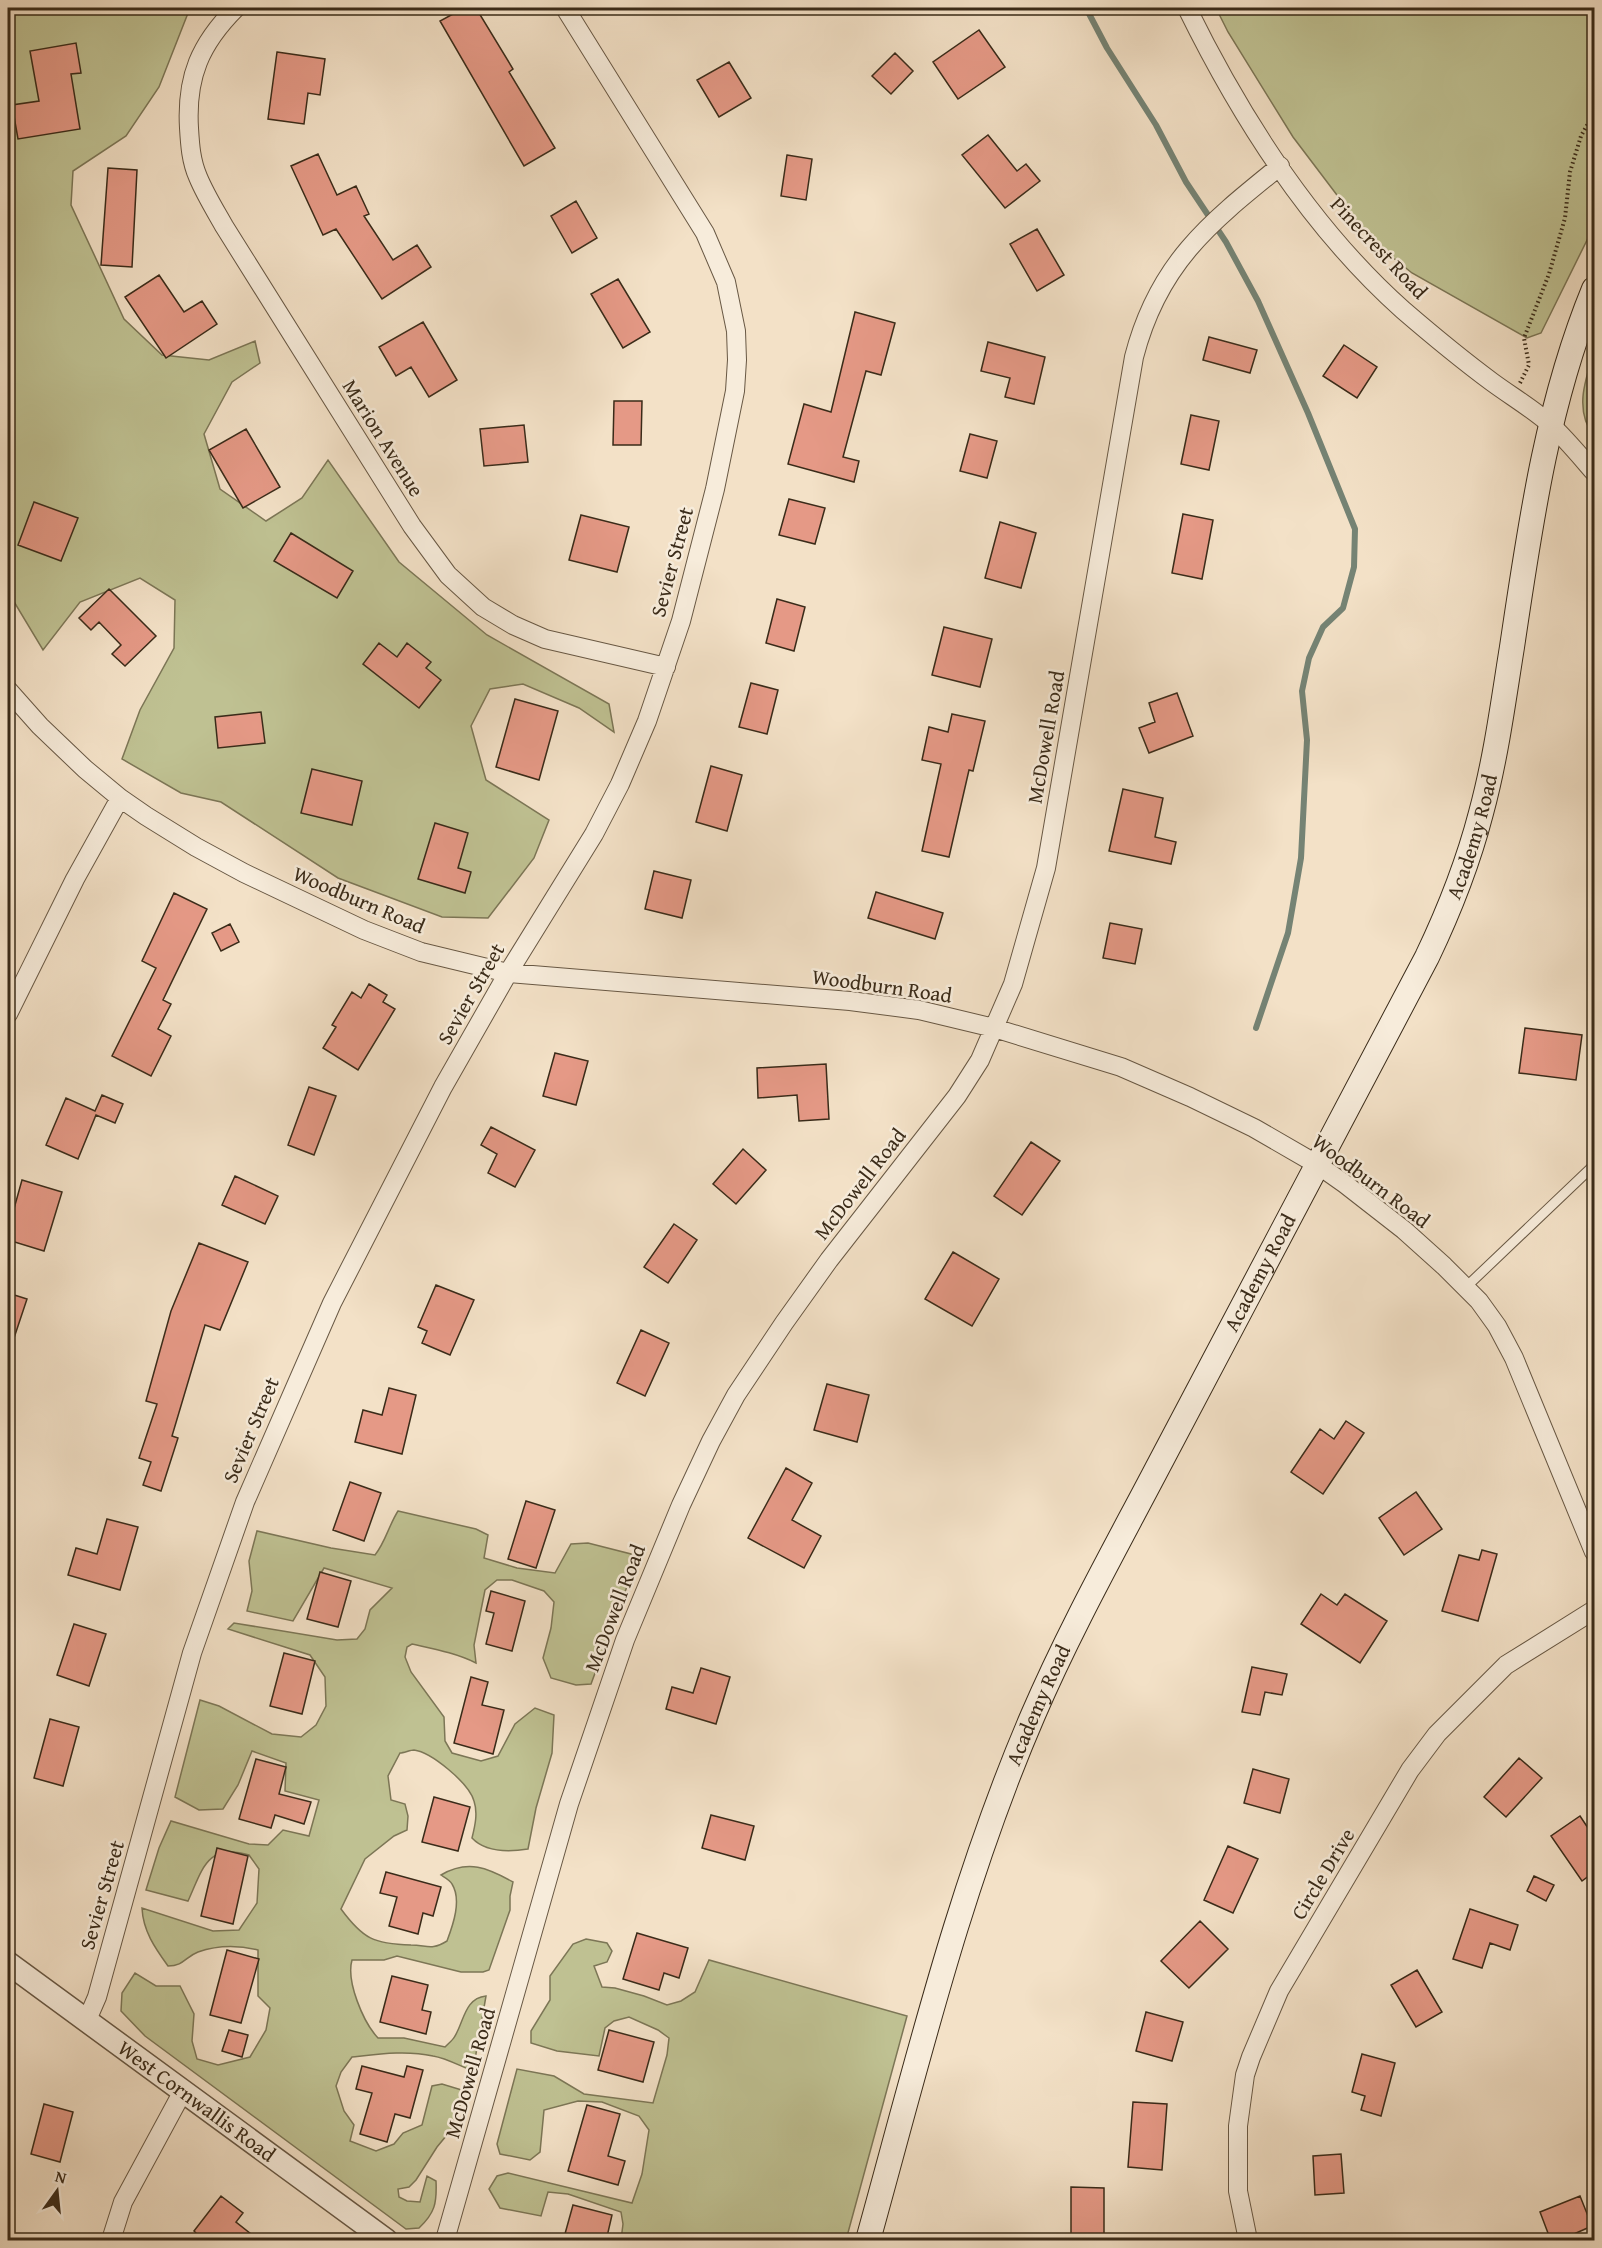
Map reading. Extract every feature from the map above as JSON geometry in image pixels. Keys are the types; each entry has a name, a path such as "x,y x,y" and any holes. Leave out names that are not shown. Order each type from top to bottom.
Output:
{"main road":[{"name":"Academy Road","path":"868,2241 953,1930 1007,1778 1032,1717 1064,1648 1447,915 1481,812 1496,749 1533,509 1550,425 1579,329 1594,289"}],"street":[{"name":"Marion Avenue","path":"236,8 211,36 196,62 192,77 188,106 190,148 198,179 224,226 412,526 448,574 483,607 513,625 545,639 666,667"},
{"name":"Sevier Street","path":"87,2020 97,1997 192,1653 245,1502 332,1303 443,1087 508,974 594,834 615,794 647,721 666,667 681,621 715,489 735,391 737,350 731,298 705,233 565,8"},
{"name":"Pinecrest Road","path":"1186,8 1247,119 1329,233 1366,274 1403,309 1457,356 1550,425 1594,472"},
{"name":"McDowell Road","path":"445,2241 569,1804 625,1640 681,1505 736,1395 784,1323 829,1260 957,1096 980,1060 1013,984 1046,868 1134,357 1141,331 1161,286 1179,260 1199,237 1234,204 1280,166"},
{"name":"Woodburn Road","path":"8,690 40,726 120,798 196,847 234,868 364,930 421,952 508,974 850,1001 919,1010 994,1028 1121,1067 1254,1128 1318,1165 1404,1230 1444,1266 1497,1326 1514,1358 1594,1552"},
{"path":"8,1014 75,879 120,798"},
{"name":"Circle Drive","path":"1248,2241 1238,2191 1238,2126 1245,2075 1279,1991 1410,1770 1437,1734 1506,1665 1594,1610"},
{"name":"West Cornwallis Road","path":"8,1963 386,2241"},
{"path":"111,2241 123,2202 183,2091"}],"lane":[{"path":"1465,1288 1591,1168 1594,1162"}],"path":[{"path":"1513,397 1529,365 1524,338 1549,274 1565,218 1570,172 1581,136 1594,113"}],"green space":[{"path":"8,8 190,8 159,87 126,136 73,171 71,205 124,319 162,355 209,360 255,341 260,363 232,382 204,434 220,489 266,521 302,498 328,460 399,562 487,635 609,704 614,732 579,708 523,684 490,689 471,726 486,780 549,820 534,858 488,918 442,917 338,878 221,802 181,793 122,759 140,710 174,648 175,600 140,578 80,602 43,650 8,595"},
{"path":"1216,8 1594,8 1594,226 1541,333 1527,338 1412,273 1371,240 1293,137 1228,32"},
{"path":"1594,352 1594,436 1584,416 1583,395"},
{"path":"398,1511 476,1529 488,1535 484,1558 517,1568 555,1573 571,1544 588,1543 631,1554 636,1562 591,1684 576,1685 551,1678 543,1658 551,1628 554,1602 544,1591 512,1580 497,1580 485,1590 474,1645 476,1663 453,1654 412,1644 407,1647 405,1657 411,1672 444,1717 445,1741 452,1753 481,1761 498,1756 515,1724 535,1708 554,1715 552,1753 536,1808 528,1849 498,1850 478,1843 472,1838 476,1819 474,1801 465,1786 430,1756 414,1750 400,1753 388,1776 391,1800 405,1804 408,1816 407,1830 394,1836 365,1859 341,1909 356,1927 370,1938 388,1943 433,1947 447,1941 456,1905 455,1890 452,1884 441,1875 460,1867 469,1866 486,1869 513,1882 510,1910 489,1970 461,1972 397,1956 384,1960 352,1960 351,1979 357,2001 378,2038 404,2038 445,2047 454,2037 469,2006 479,1998 486,1996 473,2071 443,2058 423,2054 403,2053 352,2057 341,2072 336,2086 344,2111 354,2125 350,2141 376,2151 394,2144 403,2133 422,2125 432,2086 442,2084 465,2091 451,2130 416,2180 409,2187 398,2189 399,2197 407,2201 420,2202 427,2176 436,2181 435,2202 429,2217 419,2228 406,2229 145,2036 121,2011 122,1993 135,1973 156,1986 180,1986 194,2014 192,2041 197,2059 218,2065 250,2057 266,2030 270,2008 258,1996 258,1950 243,1947 213,1948 198,1952 178,1965 168,1966 147,1932 142,1908 213,1931 239,1930 257,1903 259,1869 249,1855 224,1852 208,1861 188,1901 146,1890 159,1848 171,1821 249,1844 268,1845 283,1830 309,1836 319,1800 285,1791 286,1763 252,1751 238,1785 223,1809 199,1810 175,1797 200,1700 219,1706 272,1734 301,1737 316,1725 326,1706 325,1677 310,1655 228,1629 234,1623 337,1640 357,1639 365,1629 370,1610 392,1588 324,1568 293,1621 247,1611 252,1591 249,1561 257,1531 331,1548 375,1555"},
{"path":"586,1939 607,1943 612,1951 607,1962 594,1966 602,1987 644,1996 667,2005 681,2001 695,1992 709,1960 907,2016 846,2240 621,2240 623,2224 621,2212 568,2194 548,2192 541,2216 500,2208 489,2189 497,2176 508,2173 632,2203 642,2174 649,2130 639,2116 602,2102 578,2101 544,2110 540,2152 530,2160 500,2154 497,2144 517,2069 554,2076 584,2094 653,2103 667,2055 669,2038 658,2030 629,2017 614,2021 605,2028 599,2056 557,2051 531,2043 531,2031 550,2000 550,1976 573,1944"}],"building":[{"path":"464,8 476,8 513,69 509,72 555,148 524,166 440,21"},
{"path":"979,30 1005,67 958,99 933,62"},
{"path":"76,43 81,73 71,74 80,129 18,139 12,105 39,101 30,51"},
{"path":"277,52 325,59 320,95 308,93 304,124 268,119"},
{"path":"895,53 913,71 891,94 872,76"},
{"path":"729,62 751,98 719,117 697,80"},
{"path":"988,135 1017,171 1026,164 1040,181 1005,208 962,155"},
{"path":"318,154 337,195 356,186 369,214 364,216 393,260 417,245 431,267 382,299 336,229 323,235 291,166"},
{"path":"787,155 812,159 806,200 781,196"},
{"path":"108,168 137,170 132,267 101,265"},
{"path":"576,201 597,238 572,253 551,216"},
{"path":"1037,229 1064,275 1037,291 1010,244"},
{"path":"159,275 184,312 202,301 217,324 166,358 125,297"},
{"path":"618,279 650,332 623,348 591,294"},
{"path":"855,312 895,323 881,375 866,371 843,457 859,461 854,482 788,464 804,404 831,412"},
{"path":"423,322 457,380 429,397 411,367 396,376 379,347"},
{"path":"1209,337 1257,350 1250,373 1203,360"},
{"path":"988,342 1045,357 1034,404 1005,397 1010,378 981,371"},
{"path":"1344,345 1377,367 1357,398 1323,376"},
{"path":"614,401 642,401 641,445 613,445"},
{"path":"1191,415 1219,421 1209,470 1181,464"},
{"path":"524,425 528,462 484,466 480,429"},
{"path":"246,429 280,487 243,508 209,450"},
{"path":"970,434 997,441 987,478 960,471"},
{"path":"789,499 825,508 815,544 779,535"},
{"path":"34,502 78,518 61,561 18,545"},
{"path":"1183,514 1213,520 1202,579 1172,573"},
{"path":"581,515 629,527 617,572 569,560"},
{"path":"1000,522 1036,533 1021,588 985,578"},
{"path":"291,533 353,571 337,598 274,561"},
{"path":"109,589 156,636 125,666 112,654 121,645 99,622 91,630 79,618"},
{"path":"777,599 805,607 794,651 766,643"},
{"path":"944,627 992,639 980,687 932,675"},
{"path":"379,643 397,657 407,643 431,662 426,668 441,680 419,708 363,664"},
{"path":"751,683 778,690 767,734 739,727"},
{"path":"1177,693 1193,736 1149,753 1139,728 1155,722 1149,703"},
{"path":"515,699 558,711 539,780 496,767"},
{"path":"261,712 265,743 218,748 215,717"},
{"path":"952,714 985,721 973,771 969,770 949,857 922,851 941,764 922,760 929,727 948,732"},
{"path":"711,766 742,775 727,831 696,822"},
{"path":"312,769 362,781 352,825 301,813"},
{"path":"1123,789 1163,798 1155,837 1176,842 1171,864 1109,851"},
{"path":"435,823 468,833 458,868 471,872 465,893 418,879"},
{"path":"654,871 691,880 682,918 645,909"},
{"path":"876,892 943,913 935,939 868,918"},
{"path":"174,893 207,909 163,1000 171,1004 158,1029 171,1036 151,1076 112,1056 156,968 142,961"},
{"path":"1110,923 1142,929 1135,964 1103,958"},
{"path":"230,924 239,942 221,951 212,933"},
{"path":"369,984 387,995 383,1002 395,1009 358,1070 323,1048 336,1027 332,1025 352,992 361,998"},
{"path":"1525,1028 1582,1035 1576,1080 1519,1073"},
{"path":"555,1053 588,1061 576,1105 543,1096"},
{"path":"826,1064 829,1119 799,1121 797,1095 758,1098 757,1068"},
{"path":"309,1087 336,1096 314,1155 288,1145"},
{"path":"102,1095 123,1104 115,1123 96,1115 78,1159 46,1145 66,1098 95,1111"},
{"path":"491,1127 535,1150 515,1187 488,1173 497,1154 481,1145"},
{"path":"1031,1142 1060,1161 1022,1215 994,1196"},
{"path":"743,1149 766,1170 736,1204 713,1184"},
{"path":"235,1176 278,1196 265,1224 222,1205"},
{"path":"22,1180 62,1192 44,1251 8,1240 8,1230"},
{"path":"674,1224 697,1240 668,1283 644,1267"},
{"path":"199,1243 248,1262 220,1330 205,1325 172,1436 178,1438 161,1491 143,1485 151,1462 139,1458 157,1404 146,1401 171,1311"},
{"path":"953,1252 999,1279 972,1326 925,1299"},
{"path":"436,1285 474,1300 450,1355 422,1343 427,1331 418,1327"},
{"path":"8,1293 27,1299 10,1350 8,1350"},
{"path":"641,1330 669,1343 645,1396 617,1383"},
{"path":"827,1384 869,1395 857,1442 814,1430"},
{"path":"389,1388 416,1395 402,1454 355,1442 363,1410 382,1415"},
{"path":"1346,1421 1364,1433 1323,1494 1291,1472 1320,1429 1334,1439"},
{"path":"786,1468 812,1483 792,1520 821,1536 804,1568 748,1538"},
{"path":"350,1482 381,1493 364,1541 333,1530"},
{"path":"1416,1492 1442,1529 1404,1555 1379,1518"},
{"path":"526,1501 555,1510 536,1568 508,1559"},
{"path":"107,1519 138,1527 120,1590 68,1575 76,1548 97,1554"},
{"path":"1482,1550 1497,1554 1478,1621 1442,1611 1459,1555 1479,1560"},
{"path":"320,1572 351,1581 338,1627 307,1619"},
{"path":"491,1591 525,1601 512,1651 486,1644 494,1613 486,1611"},
{"path":"1321,1594 1337,1605 1345,1594 1387,1621 1360,1663 1301,1624"},
{"path":"74,1624 106,1634 89,1686 57,1675"},
{"path":"284,1653 315,1661 302,1714 270,1706"},
{"path":"1252,1667 1287,1674 1282,1695 1265,1692 1260,1715 1242,1712"},
{"path":"701,1668 730,1677 716,1724 666,1709 672,1687 693,1693"},
{"path":"471,1677 488,1682 482,1705 504,1710 493,1754 454,1743"},
{"path":"50,1719 79,1727 63,1786 34,1778"},
{"path":"1519,1758 1542,1778 1506,1817 1484,1797"},
{"path":"256,1759 286,1767 279,1794 311,1802 304,1824 275,1815 271,1828 239,1819"},
{"path":"1253,1769 1289,1779 1280,1813 1244,1803"},
{"path":"434,1797 470,1807 458,1851 422,1842"},
{"path":"711,1815 754,1826 745,1860 702,1848"},
{"path":"1580,1816 1594,1837 1594,1872 1582,1881 1551,1836"},
{"path":"1228,1846 1258,1859 1233,1913 1204,1900"},
{"path":"217,1848 248,1856 233,1924 201,1916"},
{"path":"386,1872 441,1887 433,1916 423,1913 418,1934 389,1926 397,1897 380,1893"},
{"path":"1534,1876 1554,1885 1546,1901 1527,1891"},
{"path":"1470,1909 1518,1925 1510,1950 1490,1943 1482,1968 1453,1959"},
{"path":"1200,1921 1228,1949 1189,1988 1161,1961"},
{"path":"637,1933 688,1948 679,1978 664,1973 659,1990 623,1979"},
{"path":"227,1950 259,1959 241,2023 210,2015"},
{"path":"1417,1970 1442,2012 1416,2027 1391,1985"},
{"path":"392,1976 428,1985 422,2010 431,2012 426,2034 380,2022"},
{"path":"1146,2012 1183,2022 1172,2061 1136,2051"},
{"path":"229,2030 248,2035 242,2057 222,2051"},
{"path":"609,2030 654,2042 643,2082 598,2070"},
{"path":"1362,2054 1395,2063 1381,2116 1361,2110 1365,2096 1352,2092"},
{"path":"362,2066 404,2077 407,2066 423,2070 410,2118 395,2114 387,2142 360,2134 372,2093 356,2089"},
{"path":"1133,2102 1167,2104 1162,2170 1128,2167"},
{"path":"44,2104 73,2112 60,2162 31,2154"},
{"path":"587,2105 620,2114 608,2156 625,2161 618,2185 568,2171"},
{"path":"1341,2154 1344,2193 1315,2195 1313,2156"},
{"path":"1071,2187 1104,2188 1104,2241 1071,2241"},
{"path":"221,2196 243,2213 236,2222 260,2241 192,2241 197,2234 194,2231"},
{"path":"1580,2196 1592,2226 1558,2241 1551,2241 1540,2212"},
{"path":"573,2205 612,2215 606,2241 563,2241"}],"waterway":[{"path":"1086,8 1107,48 1156,125 1186,182 1226,242 1258,301 1308,413 1355,529 1354,567 1343,608 1323,627 1309,658 1302,691 1307,740 1301,858 1288,933 1256,1028"}]}
